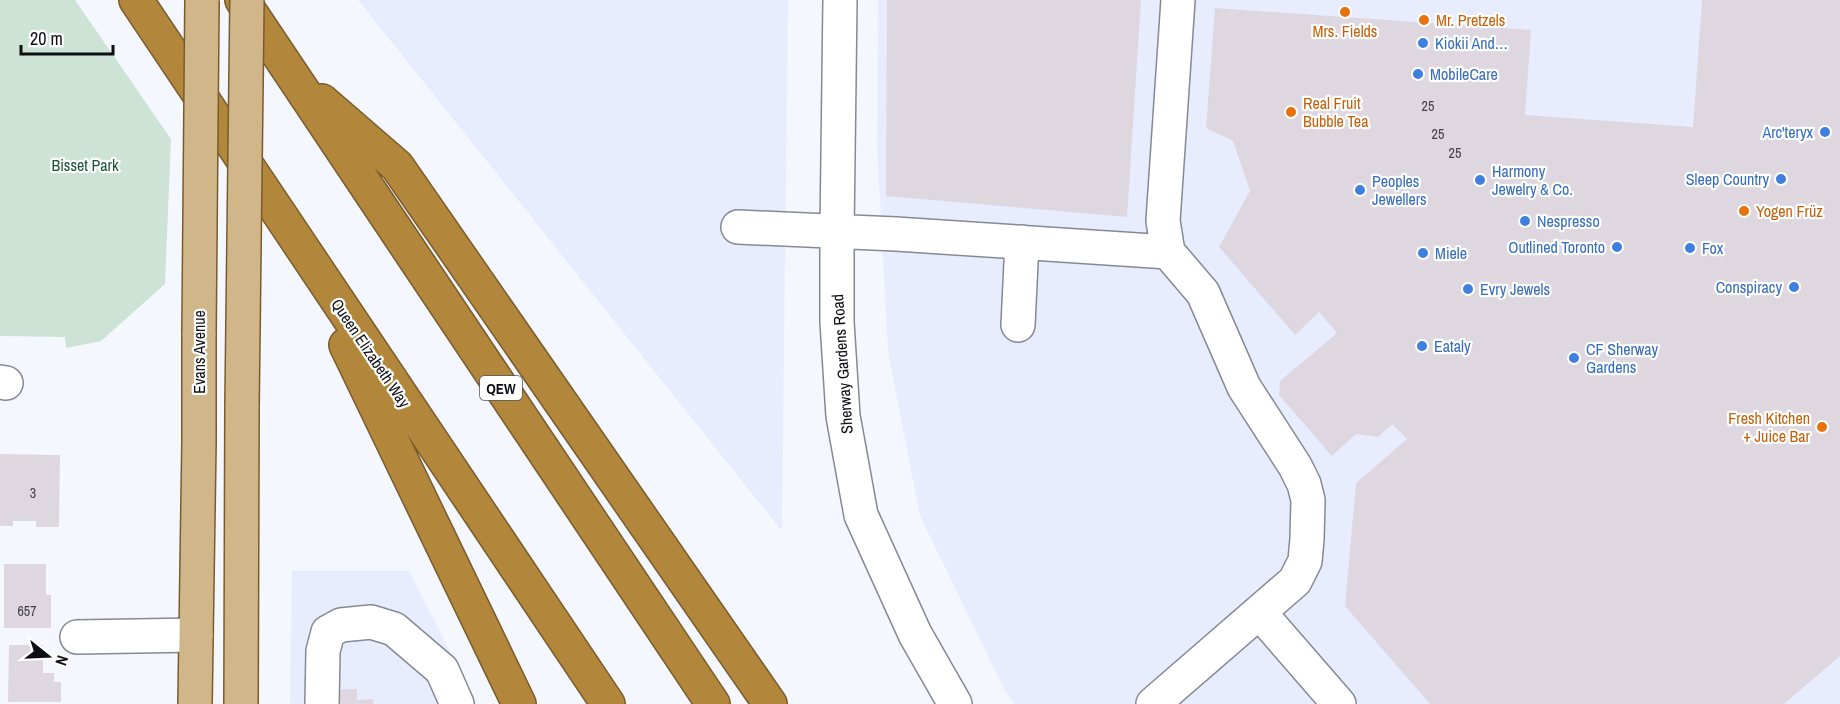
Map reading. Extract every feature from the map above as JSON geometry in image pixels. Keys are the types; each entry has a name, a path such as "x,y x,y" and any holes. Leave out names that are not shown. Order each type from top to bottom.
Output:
{"highway":[{"name":"Queen Elizabeth Way","path":"136,0 608,704"},
{"name":"QEW","path":"242,0 713,704"},
{"path":"288,71 397,166 770,704"},
{"path":"299,246 461,588 519,704"}],"main road":[{"name":"Evans Avenue","path":"195,704 202,0"},
{"path":"241,704 247,0"}],"street":[{"name":"Sherway Gardens Road","path":"840,0 837,322 843,416 861,515 915,634 955,704"},
{"path":"1153,704 1267,621 1301,572 1306,550 1308,500 1304,484 1295,466 1244,387 1203,293 1168,252 1162,221 1178,0"},
{"path":"738,226 1168,252"},
{"path":"1018,325 1022,242"},
{"path":"1267,621 1339,704"},
{"path":"322,704 323,651 328,632 341,625 371,622 394,629 442,670 457,704"},
{"path":"77,637 196,635"}],"shaded area":[{"path":"358,0 788,0 782,531"},
{"name":"CF Sherway Gardens","path":"878,0 1840,0 1840,704 1014,704 1004,689 920,516 888,352 877,145"},
{"path":"292,571 409,571 477,704 290,704"}],"green space":[{"name":"Bisset Park","path":"0,0 75,0 171,139 165,284 101,341 66,348 65,337 0,336"}],"building":[{"path":"887,0 1141,0 1127,217 886,196"},
{"name":"CF Sherway Gardens","path":"1702,0 1840,0 1840,656 1784,704 1430,704 1345,606 1356,483 1407,439 1392,424 1378,437 1356,434 1332,456 1279,395 1280,381 1337,333 1319,312 1295,335 1219,247 1250,191 1233,141 1206,128 1215,8 1531,30 1525,115 1693,127"},
{"path":"0,454 60,455 59,527 36,527 36,521 13,521 13,526 0,526"},
{"path":"4,564 46,564 46,595 51,595 51,628 4,628"},
{"path":"9,645 43,645 43,673 54,673 54,682 61,682 61,702 8,702"},
{"path":"357,689 357,700 373,699 373,704 329,704 328,690"}],"place":[{"name":"Mrs. Fields","path":"1345,12"},
{"name":"Mr. Pretzels","path":"1424,20"},
{"name":"Kiokii And…","path":"1423,43"},
{"name":"MobileCare","path":"1418,74"},
{"name":"Real Fruit Bubble Tea","path":"1291,112"},
{"name":"Arc'teryx","path":"1825,132"},
{"name":"Sleep Country","path":"1781,179"},
{"name":"Harmony Jewelry & Co.","path":"1480,180"},
{"name":"Peoples Jewellers","path":"1360,190"},
{"name":"Yogen Früz","path":"1744,211"},
{"name":"Nespresso","path":"1525,221"},
{"name":"Outlined Toronto","path":"1617,247"},
{"name":"Fox","path":"1690,248"},
{"name":"Miele","path":"1423,253"},
{"name":"Conspiracy","path":"1794,287"},
{"name":"Evry Jewels","path":"1468,289"},
{"name":"Eataly","path":"1422,346"},
{"name":"CF Sherway Gardens","path":"1574,358"},
{"name":"Fresh Kitchen + Juice Bar","path":"1822,427"}]}
